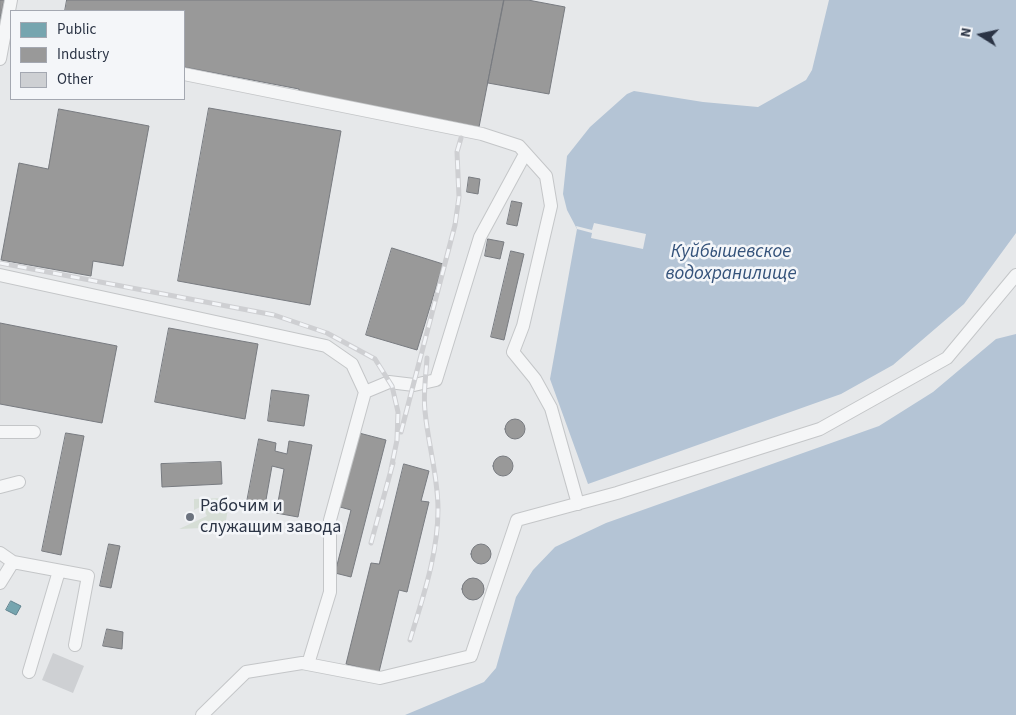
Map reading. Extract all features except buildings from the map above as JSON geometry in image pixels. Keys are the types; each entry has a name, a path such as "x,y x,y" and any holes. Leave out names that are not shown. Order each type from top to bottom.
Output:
{"street":[{"path":"0,59 11,0"},
{"path":"185,74 482,134 519,146 546,176 551,206 523,326 513,352 535,379 551,408 578,504"},
{"path":"365,392 389,382 414,385 436,380 480,237 525,154"},
{"path":"0,275 326,346 352,364 365,392 330,520 330,592 308,664"},
{"path":"202,715 246,672 302,663 380,678 471,656 517,520 578,504 820,430 947,358 1016,275"},
{"path":"0,432 34,432"},
{"path":"0,487 19,482"},
{"path":"0,553 13,562 88,576 75,645"},
{"path":"0,583 13,562"},
{"path":"29,672 59,571"}],"shaded area":[{"path":"225,498 229,502 225,527 179,529 207,516 202,506 194,510 194,499"}],"water":[{"name":"Куйбышевское водохранилище","path":"829,0 1016,0 1016,233 964,304 893,365 841,394 588,484 550,379 577,229 567,210 563,194 567,156 590,127 627,94 634,91 703,102 758,107 806,80 812,70"},
{"path":"1016,334 1016,715 405,715 484,682 496,668 516,597 533,570 555,547 606,523 879,426 933,392 996,339"}],"pier":[{"path":"594,223 646,234 643,249 591,238 592,233 577,229 576,226 592,230"}],"railway":[{"path":"401,432 455,225 459,197 457,152 461,138"},
{"path":"0,263 274,315 327,333 375,359 392,386 398,412 397,440 391,469"},
{"path":"410,640 433,559 437,526 436,484 424,405 427,358"},
{"path":"371,543 393,463"}],"place":[{"name":"Рабочим и служащим завода","path":"190,517"}]}
